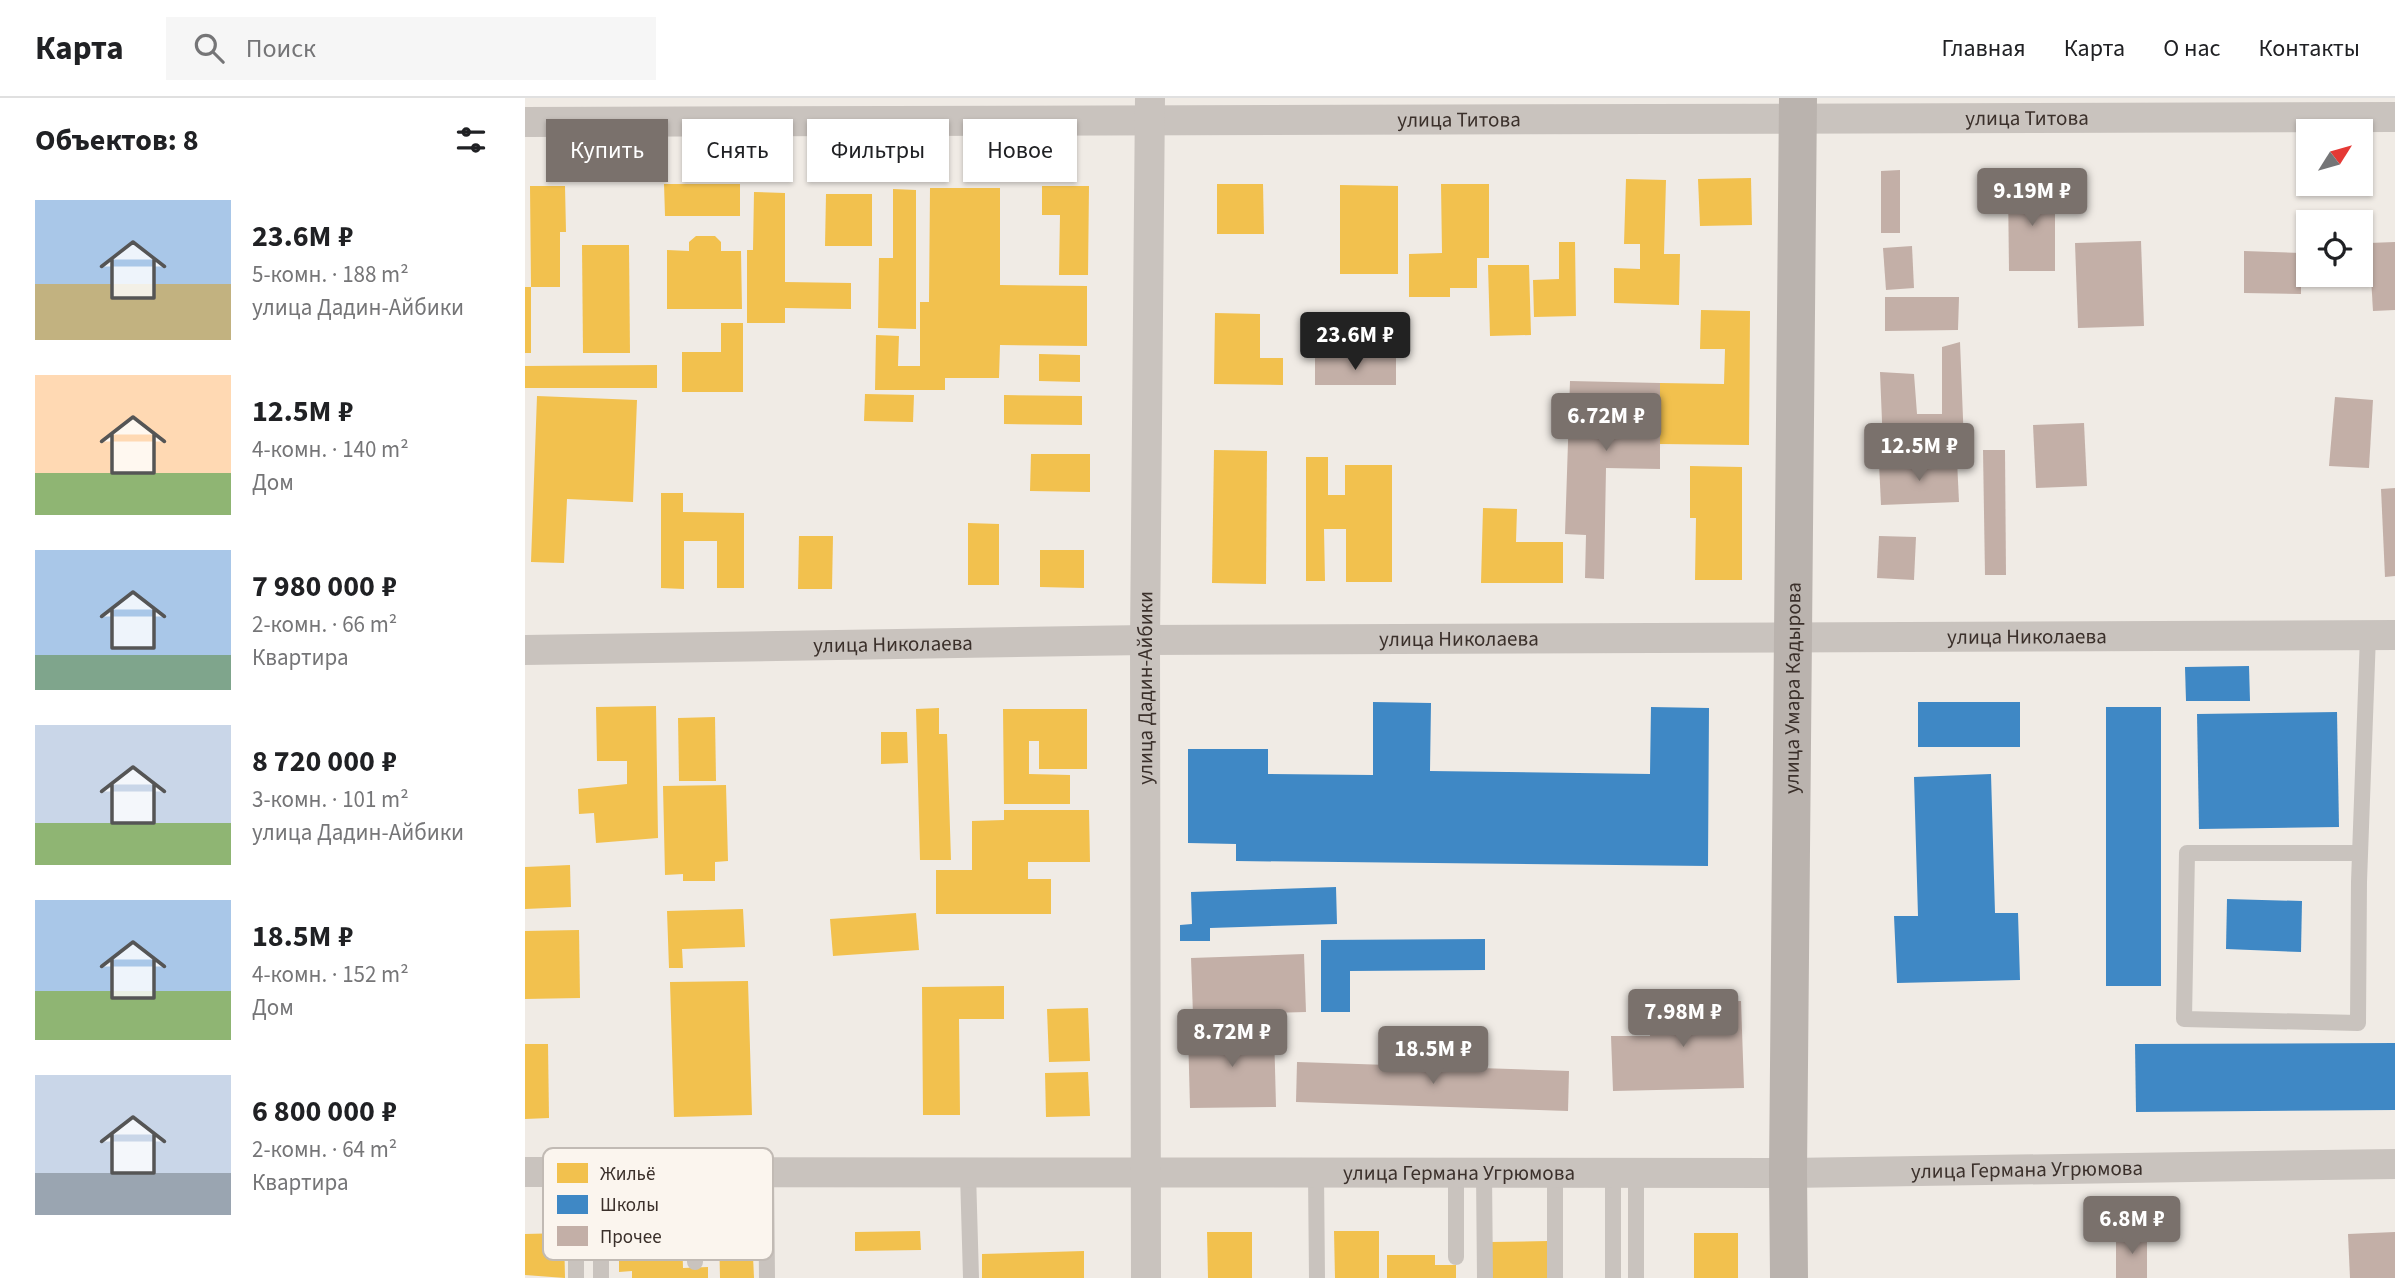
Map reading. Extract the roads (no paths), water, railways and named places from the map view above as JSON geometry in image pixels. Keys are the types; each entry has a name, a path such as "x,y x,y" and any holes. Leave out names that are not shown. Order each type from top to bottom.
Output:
{"street":[{"name":"улица Титова","path":"525,122 1150,109 1798,109 2395,117"},
{"name":"улица Дадин-Айбики","path":"1146,1278 1145,639 1150,109"},
{"name":"улица Умара Кадырова","path":"1790,1278 1787,1173 1798,109"},
{"name":"улица Николаева","path":"525,650 1145,639 2382,635"},
{"name":"улица Германа Угрюмова","path":"773,1173 1787,1173 2395,1164"},
{"name":"улица Германа Угрюмова","path":"525,1172 543,1172"}],"lane":[{"path":"2360,853 2187,853 2184,1020 2358,1023 2360,853 2382,635"},
{"path":"968,1173 971,1278"},
{"path":"1456,1257 1470,1173"},
{"path":"1470,1173 1485,1278"},
{"path":"1613,1278 1624,1173"},
{"path":"1624,1173 1636,1278"},
{"path":"1317,1174 1317,1278"},
{"path":"1555,1174 1555,1278"},
{"path":"576,1278 578,1260"},
{"path":"599,1260 601,1278"},
{"path":"767,1260 767,1278"}]}
